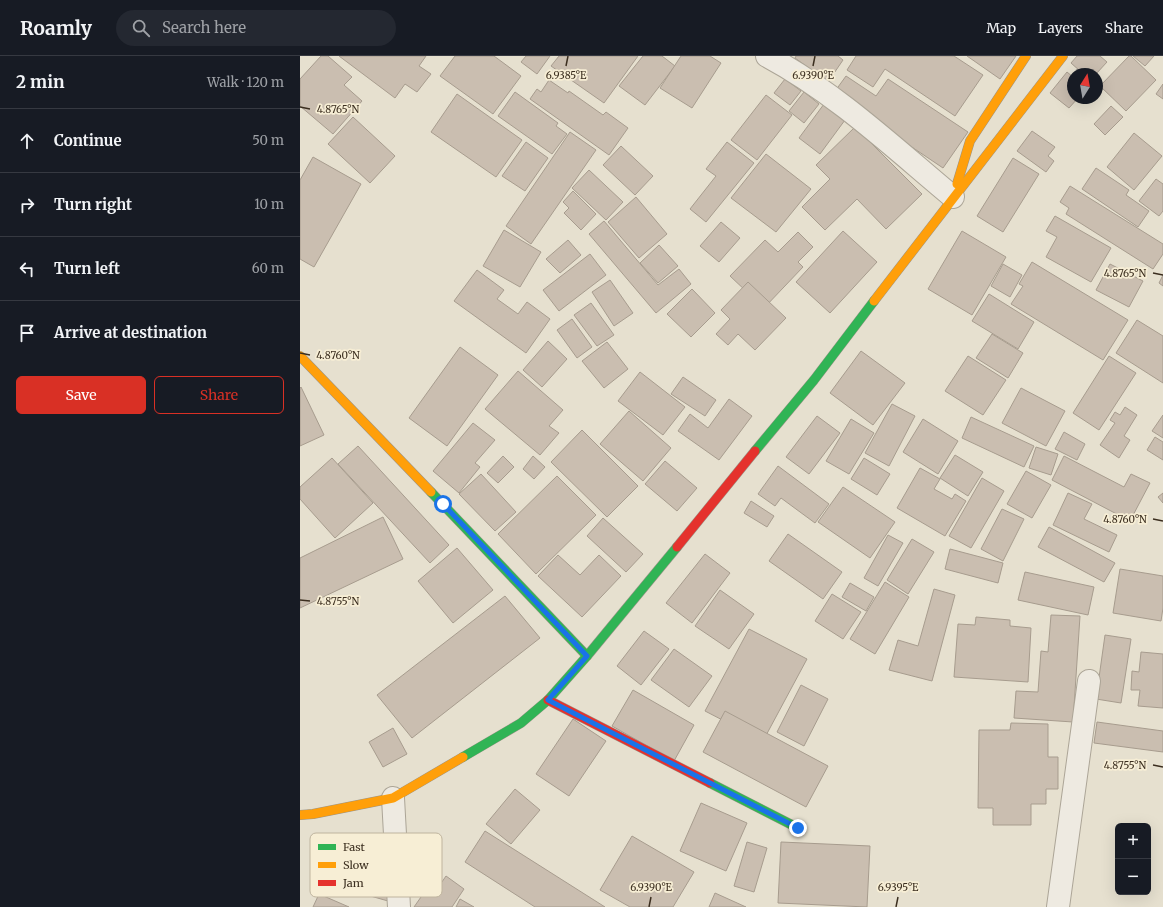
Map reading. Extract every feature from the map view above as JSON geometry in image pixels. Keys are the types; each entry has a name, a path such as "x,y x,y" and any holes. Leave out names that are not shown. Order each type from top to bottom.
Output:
{"street":[{"path":"767,56 842,104 953,197"},
{"path":"953,197 970,141 1026,56"},
{"path":"300,815 313,814 392,798 521,723 548,700 587,656 814,380 953,197 1063,56"},
{"path":"300,356 587,656"},
{"path":"1058,907 1088,682"},
{"path":"548,700 798,828"},
{"path":"392,798 394,833"},
{"path":"398,897 399,907"}],"building":[{"path":"321,56 328,56 352,77 344,85 362,101 333,134 300,106 300,79"},
{"path":"339,56 426,56 419,66 431,74 417,92 405,84 395,98"},
{"path":"455,56 494,56 521,76 493,114 440,76"},
{"path":"526,56 550,56 537,74 521,62"},
{"path":"559,56 638,56 604,103 551,66"},
{"path":"643,56 662,56 675,66 645,105 619,86"},
{"path":"681,56 710,56 721,63 692,108 660,88"},
{"path":"796,56 838,56 843,60 828,82 795,58"},
{"path":"856,56 954,56 983,75 955,116 885,69 873,87 847,70"},
{"path":"967,56 1016,56 1000,79"},
{"path":"1077,56 1100,56 1107,62 1102,68 1077,68 1071,63"},
{"path":"1129,56 1131,56 1156,80 1126,111 1103,89 1103,83"},
{"path":"1133,56 1154,56 1145,66"},
{"path":"1067,72 1067,104 1073,104 1069,108 1050,93"},
{"path":"846,76 876,96 888,79 968,132 943,168 833,94"},
{"path":"785,79 801,91 790,105 774,93"},
{"path":"549,80 568,93 569,91 603,115 606,112 628,128 609,155 530,99 537,89 541,92"},
{"path":"1163,84 1163,99 1156,94"},
{"path":"515,92 558,123 556,126 567,134 552,154 498,116"},
{"path":"804,92 819,104 804,123 789,111"},
{"path":"457,94 522,140 496,177 431,132"},
{"path":"766,95 792,115 757,160 731,140"},
{"path":"824,104 845,120 820,154 799,138"},
{"path":"1111,106 1123,117 1105,135 1094,124"},
{"path":"353,117 395,156 370,183 328,144"},
{"path":"855,127 922,194 886,229 857,199 825,230 802,207 830,179 816,165"},
{"path":"1032,131 1055,147 1048,156 1054,161 1046,172 1017,151"},
{"path":"570,132 596,150 531,244 506,226"},
{"path":"1134,133 1162,156 1134,190 1107,167"},
{"path":"526,142 548,158 525,191 502,176"},
{"path":"727,142 754,163 706,222 690,209 716,176 706,169"},
{"path":"621,146 653,176 635,195 603,165"},
{"path":"766,154 811,189 776,232 731,198"},
{"path":"313,157 361,184 314,267 300,259 300,180"},
{"path":"1013,158 1039,174 1003,232 977,216"},
{"path":"1096,168 1129,190 1126,195 1149,211 1138,227 1082,189"},
{"path":"589,170 623,202 606,220 572,188"},
{"path":"1156,179 1163,184 1163,211 1159,216 1139,201"},
{"path":"1070,186 1163,244 1163,254 1153,269 1066,214 1069,208 1060,202"},
{"path":"573,191 596,214 581,230 564,213 569,208 563,202"},
{"path":"636,197 667,234 639,258 608,222"},
{"path":"1055,216 1111,248 1091,282 1046,257 1057,237 1046,231"},
{"path":"604,221 658,285 679,269 691,284 656,313 589,234"},
{"path":"721,222 740,238 719,262 700,246"},
{"path":"504,230 541,252 520,287 483,266"},
{"path":"843,231 877,262 830,313 796,282"},
{"path":"962,231 1006,257 972,315 928,289"},
{"path":"798,232 813,247 798,262 803,267 764,308 730,276 765,240 778,252"},
{"path":"568,240 581,255 560,273 546,259"},
{"path":"659,245 678,266 658,283 640,263"},
{"path":"590,254 606,275 559,311 543,290"},
{"path":"1032,262 1128,320 1103,360 1011,304 1023,286 1019,284"},
{"path":"1003,264 1022,275 1010,297 991,286"},
{"path":"1110,264 1143,281 1129,307 1096,290"},
{"path":"477,270 504,290 497,299 518,314 527,302 550,319 526,353 454,301"},
{"path":"1163,275 1163,286 1159,283"},
{"path":"610,280 633,313 614,326 592,292"},
{"path":"748,282 786,318 755,350 738,334 728,345 716,334 730,319 721,310"},
{"path":"692,289 715,313 691,337 667,314"},
{"path":"989,294 1034,322 1018,349 972,321"},
{"path":"591,303 614,335 597,346 574,315"},
{"path":"572,319 592,347 577,358 557,330"},
{"path":"1137,320 1163,336 1163,383 1116,353"},
{"path":"992,334 1023,353 1008,378 976,358"},
{"path":"548,341 567,359 542,387 523,370"},
{"path":"607,342 628,369 604,388 582,361"},
{"path":"460,347 498,375 447,446 409,418"},
{"path":"861,351 905,383 873,425 830,393"},
{"path":"968,356 1006,380 983,415 945,391"},
{"path":"1109,356 1136,373 1099,430 1073,413"},
{"path":"518,371 563,410 549,426 559,433 540,455 485,409"},
{"path":"640,372 685,407 663,435 618,401"},
{"path":"683,377 716,400 705,416 671,394"},
{"path":"301,387 324,435 300,446 300,388"},
{"path":"1021,388 1065,411 1046,446 1002,423"},
{"path":"729,399 752,416 719,460 678,431 690,414 708,428"},
{"path":"892,404 915,416 889,466 865,453"},
{"path":"1125,407 1137,415 1124,436 1130,440 1119,458 1100,445 1115,423 1110,420 1115,412 1120,415"},
{"path":"629,411 671,448 643,481 600,444"},
{"path":"1163,415 1163,438 1152,431"},
{"path":"817,416 840,433 809,474 786,457"},
{"path":"971,417 1034,446 1024,467 962,438"},
{"path":"851,419 874,433 849,474 826,461"},
{"path":"923,419 958,441 938,474 903,452"},
{"path":"473,423 495,440 475,463 480,467 459,493 433,471"},
{"path":"582,430 638,486 607,517 551,462"},
{"path":"1064,432 1085,444 1077,460 1055,449"},
{"path":"1155,437 1163,442 1163,460 1147,450"},
{"path":"358,446 449,545 430,563 338,464"},
{"path":"1036,447 1058,454 1051,475 1029,468"},
{"path":"955,455 983,472 968,496 940,478"},
{"path":"503,456 514,467 498,483 487,473"},
{"path":"533,456 545,467 534,479 523,469"},
{"path":"1064,456 1124,487 1131,474 1150,483 1130,521 1052,480"},
{"path":"332,458 373,503 335,538 300,499 300,487"},
{"path":"864,458 890,474 877,495 851,479"},
{"path":"665,461 697,488 677,511 645,484"},
{"path":"778,466 829,504 815,523 781,498 775,506 758,494"},
{"path":"920,468 940,479 934,489 952,499 955,494 966,501 945,536 897,508"},
{"path":"1026,471 1051,485 1032,518 1007,504"},
{"path":"481,474 516,512 495,531 459,494"},
{"path":"557,476 596,515 536,574 498,534"},
{"path":"982,478 1004,491 971,548 949,536"},
{"path":"843,487 895,522 870,558 818,522"},
{"path":"1068,493 1092,504 1084,519 1117,535 1109,552 1053,525"},
{"path":"1163,493 1163,503 1158,497"},
{"path":"751,501 774,516 767,527 744,513"},
{"path":"1002,509 1024,519 1003,561 981,549"},
{"path":"383,517 403,559 300,608 300,558"},
{"path":"603,518 643,554 626,572 587,536"},
{"path":"1049,527 1115,563 1104,582 1038,547"},
{"path":"788,534 842,572 823,599 769,561"},
{"path":"888,535 903,543 878,586 864,578"},
{"path":"912,539 934,552 908,594 887,580"},
{"path":"457,548 493,590 453,623 418,581"},
{"path":"950,549 1003,563 998,583 945,569"},
{"path":"705,554 730,573 692,623 666,603"},
{"path":"558,555 580,575 599,555 621,576 582,617 538,576"},
{"path":"1120,569 1163,576 1163,608 1161,621 1113,613"},
{"path":"1025,572 1094,587 1088,615 1018,600"},
{"path":"885,582 909,597 875,654 850,639"},
{"path":"850,583 874,597 866,611 842,597"},
{"path":"934,589 955,595 932,681 889,670 898,640 918,646"},
{"path":"720,590 754,614 729,649 695,626"},
{"path":"832,594 861,612 843,639 815,621"},
{"path":"505,596 540,638 412,738 377,695"},
{"path":"1051,615 1080,616 1073,722 1014,718 1016,691 1038,692 1041,651 1048,652"},
{"path":"976,617 1010,620 1010,626 1031,628 1028,682 954,677 958,624 975,625"},
{"path":"749,629 807,659 763,741 705,711"},
{"path":"644,631 669,649 641,685 617,666"},
{"path":"1105,635 1131,639 1121,703 1096,699"},
{"path":"674,649 712,676 689,707 651,680"},
{"path":"1141,652 1163,654 1163,708 1138,706 1140,690 1131,690 1132,671 1139,672"},
{"path":"801,685 828,699 804,746 777,732"},
{"path":"633,690 694,725 674,761 612,726"},
{"path":"725,711 828,766 806,807 703,752"},
{"path":"573,719 606,741 569,796 536,774"},
{"path":"1097,722 1163,731 1163,752 1094,743"},
{"path":"1011,723 1048,724 1048,757 1058,757 1058,789 1046,789 1046,804 1031,804 1031,825 993,825 993,808 978,808 979,730 1010,730"},
{"path":"393,728 407,754 383,767 369,742"},
{"path":"515,789 540,810 511,844 486,824"},
{"path":"701,803 747,823 726,871 680,851"},
{"path":"485,831 605,907 535,907 465,862"},
{"path":"632,836 694,872 673,907 630,907 600,890"},
{"path":"747,842 767,848 754,892 734,886"},
{"path":"781,842 870,846 867,907 778,903"},
{"path":"446,876 464,889 452,907 414,907 421,897 442,897 442,882"},
{"path":"715,893 746,907 709,907"},
{"path":"318,897 326,897 349,907 313,907"},
{"path":"374,897 389,897 388,901"},
{"path":"460,899 474,907 456,907"}],"traffic: fast":[{"path":"755,451 814,380 874,301"},
{"path":"431,492 587,656"},
{"path":"463,757 521,723 548,700 587,656 677,547"},
{"path":"710,783 798,828"}],"traffic: slow":[{"path":"957,184 970,141 1026,56"},
{"path":"874,301 1063,56"},
{"path":"300,356 431,492"},
{"path":"300,815 313,814 393,798 463,757"}],"traffic: jam":[{"path":"677,547 755,451"},
{"path":"548,700 710,783"}],"route":[{"path":"443,504 587,656 548,700 798,828"}]}
